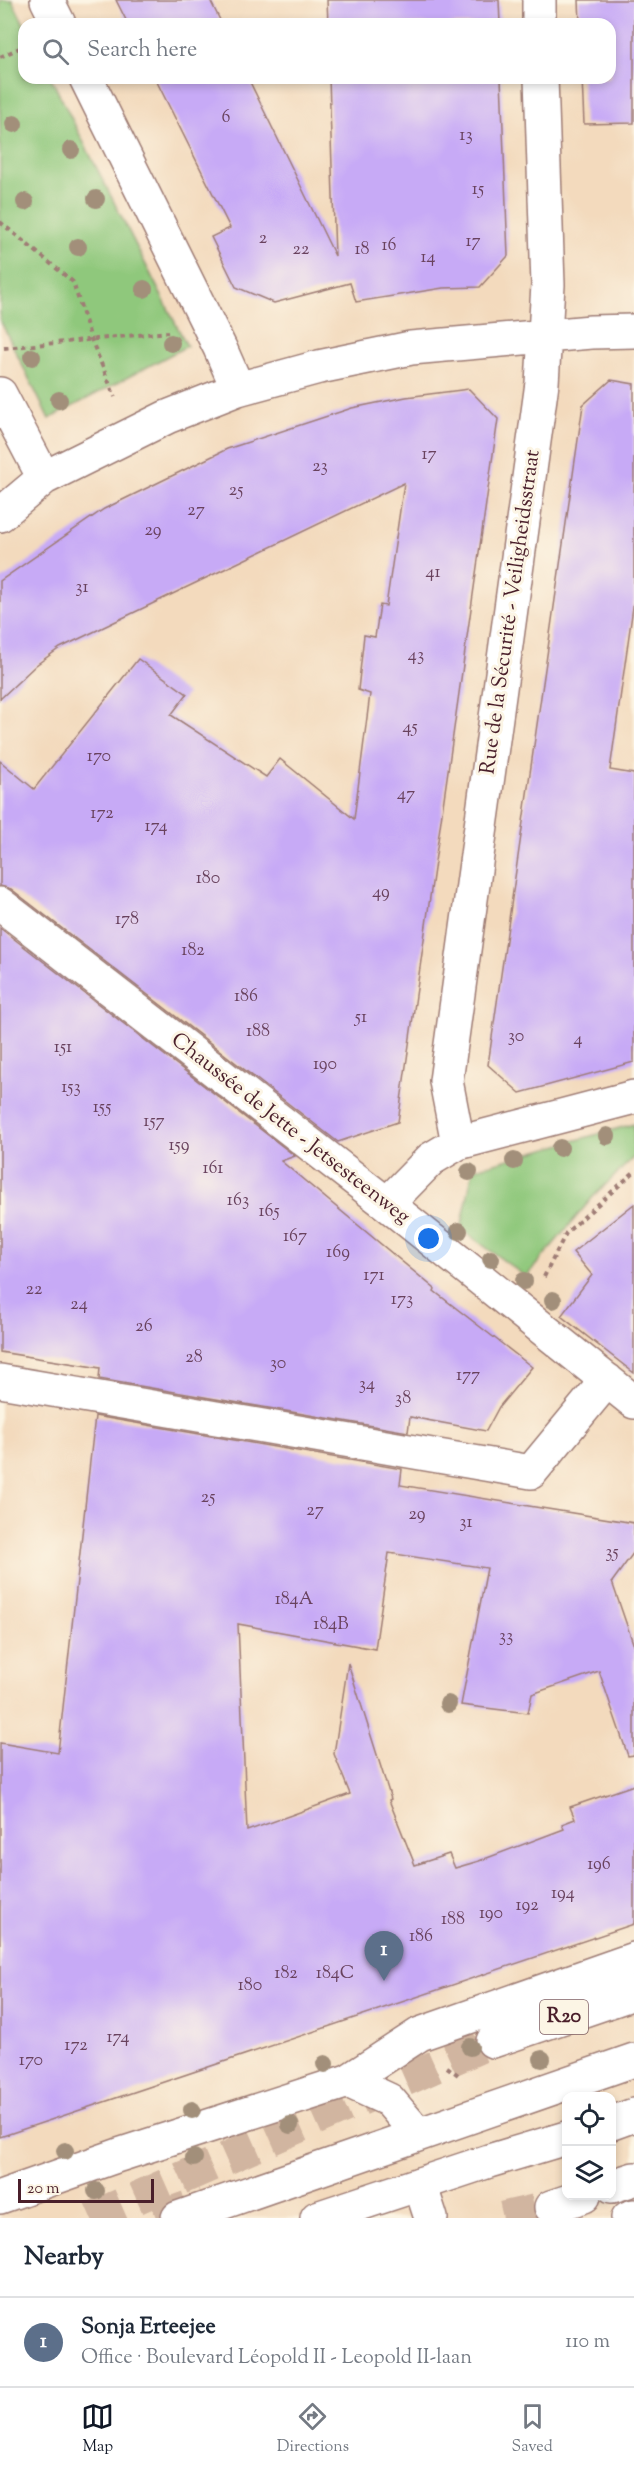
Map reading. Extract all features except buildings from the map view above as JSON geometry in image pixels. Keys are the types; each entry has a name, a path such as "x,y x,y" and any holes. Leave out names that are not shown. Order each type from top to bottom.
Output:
{"main road":[{"path":"47,0 56,18"},
{"path":"539,0 539,18"},
{"path":"89,84 220,348 238,389"},
{"name":"Rue de la Sécurité - Veiligheidsstraat","path":"458,1143 446,1081 541,395 548,285 541,84"},
{"path":"0,515 44,478 167,417 238,389 319,367 411,348 591,332 634,331"},
{"path":"0,394 44,478"},
{"name":"Chaussée de Jette - Jetsesteenweg","path":"0,904 387,1204 634,1401"},
{"path":"387,1204 430,1158 458,1143 634,1097"},
{"path":"0,1381 531,1472 607,1380"},
{"path":"0,2197 119,2155 348,2081 420,2034 634,1959"},
{"name":"R20","path":"493,2041 634,1992"},
{"path":"178,2218 634,2060"},
{"path":"348,2081 389,2100 418,2134"},
{"path":"616,2122 634,2115"},
{"path":"317,2218 562,2140"},
{"path":"616,2185 634,2179"},
{"path":"420,2184 431,2218"},
{"path":"551,2206 571,2200"},
{"path":"628,2218 634,2216"}],"path":[{"path":"0,57 18,49"},
{"path":"0,222 73,282 91,339 115,397"},
{"path":"4,348 179,331"},
{"path":"526,1314 566,1233 634,1172"},
{"path":"443,2065 461,2077 464,2085"}],"green space":[{"path":"0,0 12,0 21,18 18,18 18,84 54,84 187,346 49,419 0,320"},
{"path":"634,1124 634,1157 593,1197 526,1277 461,1229 473,1169"}],"tunnel":[{"path":"91,2218 493,2041"},
{"path":"156,2218 203,2202"},
{"path":"503,2218 551,2207"}],"place":[{"name":"Sonja Erteejee","path":"384,1981"}]}
